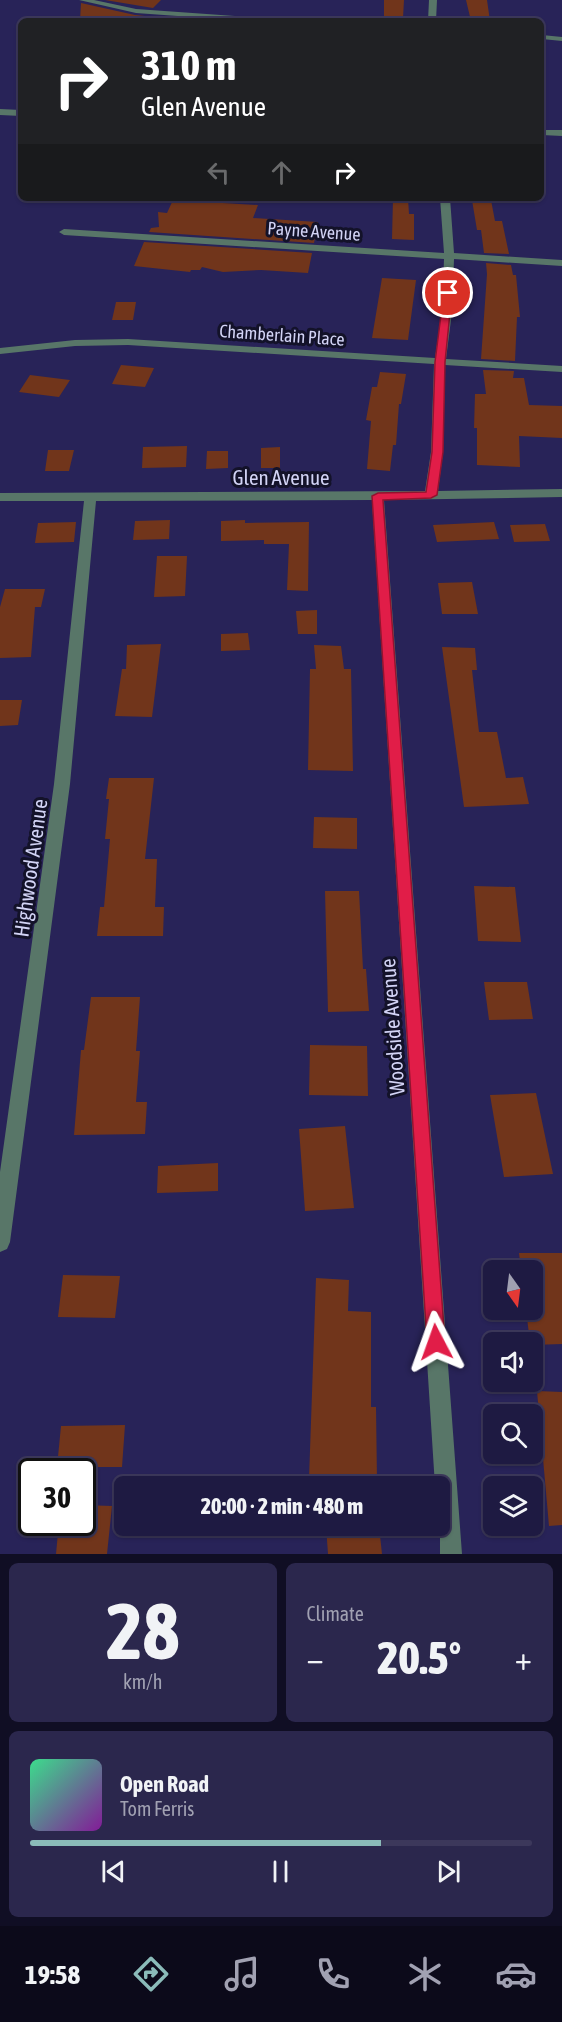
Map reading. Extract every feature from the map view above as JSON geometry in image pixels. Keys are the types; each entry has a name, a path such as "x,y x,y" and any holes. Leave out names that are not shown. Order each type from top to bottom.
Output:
{"street":[{"path":"83,0 136,11 236,18"},
{"path":"432,18 433,0"},
{"path":"544,37 562,39"},
{"path":"0,112 18,113"},
{"path":"544,133 562,134"},
{"path":"431,495 437,452 440,362 447,312 449,256 445,201"},
{"name":"Payne Avenue","path":"64,232 562,263"},
{"name":"Chamberlain Place","path":"0,351 75,343 128,342 562,369"},
{"name":"Glen Avenue","path":"0,497 562,493"},
{"name":"Woodside Avenue","path":"378,496 451,1554"},
{"name":"Highwood Avenue","path":"0,1242 62,784 90,498"}],"building":[{"path":"105,0 161,0 153,8"},
{"path":"384,0 404,0 403,18 384,17"},
{"path":"466,0 487,0 490,18 470,18"},
{"path":"81,3 145,16 143,18 80,18"},
{"path":"173,201 258,205 253,218 318,222 314,243 149,232 151,228 159,227 158,212 167,213"},
{"path":"393,201 408,201 409,214 414,214 414,240 392,239"},
{"path":"472,201 491,201 495,221 502,221 509,254 484,253 481,230 477,230"},
{"path":"144,242 312,253 308,273 261,270 223,272 202,267 200,270 190,272 134,266"},
{"path":"486,263 511,265 513,275 516,275 520,317 517,317 515,361 481,359"},
{"path":"382,278 416,280 408,340 372,338"},
{"path":"116,302 136,302 133,320 112,320"},
{"path":"121,365 154,368 145,387 112,384"},
{"path":"483,370 514,371 513,378 524,378 529,405 562,406 562,438 519,436 520,467 477,465 477,428 474,428 475,394 486,394"},
{"path":"380,372 406,374 401,404 399,404 396,445 393,445 390,471 367,469 371,421 366,420 372,387 377,387"},
{"path":"30,375 70,380 59,397 19,392"},
{"path":"187,446 186,467 142,468 143,447"},
{"path":"280,447 280,468 261,468 261,448"},
{"path":"48,450 74,450 69,471 45,471"},
{"path":"207,451 228,451 228,468 206,469"},
{"path":"170,520 169,539 133,540 135,521"},
{"path":"245,520 245,523 309,522 308,591 287,590 289,544 264,544 264,540 221,541 221,521"},
{"path":"76,522 74,542 35,543 38,523"},
{"path":"494,522 499,539 437,542 433,525"},
{"path":"545,524 550,541 514,542 510,525"},
{"path":"157,556 187,556 185,596 154,597"},
{"path":"472,582 478,614 442,614 438,583"},
{"path":"5,589 45,589 41,607 35,607 31,657 0,658 0,607"},
{"path":"317,610 317,634 298,634 296,611"},
{"path":"248,633 250,650 221,651 221,634"},
{"path":"161,644 152,717 115,716 122,669 126,669 127,645"},
{"path":"314,645 341,646 344,669 351,669 353,771 308,770 310,669 316,669"},
{"path":"442,647 475,648 477,670 472,670 479,732 497,732 506,778 523,777 529,804 464,807"},
{"path":"0,700 22,700 18,725 0,726"},
{"path":"109,778 154,778 145,859 157,859 155,907 164,907 163,936 97,936 100,907 104,907 110,839 105,839"},
{"path":"314,817 357,818 357,849 313,848"},
{"path":"474,886 515,887 521,942 478,941"},
{"path":"325,891 359,891 363,969 366,969 369,1011 328,1012"},
{"path":"484,982 527,982 533,1019 489,1020"},
{"path":"91,997 140,997 136,1051 140,1051 136,1102 147,1102 145,1134 74,1135 81,1050 84,1050"},
{"path":"310,1045 367,1046 368,1096 309,1095"},
{"path":"536,1093 553,1174 504,1177 490,1095"},
{"path":"345,1126 354,1208 305,1211 299,1129"},
{"path":"218,1163 218,1191 157,1193 158,1166"},
{"path":"519,1253 562,1253 562,1344 543,1345 543,1332 529,1332 527,1320 543,1320 543,1260 520,1260"},
{"path":"63,1275 120,1276 115,1318 58,1317"},
{"path":"316,1278 349,1280 348,1311 371,1312 371,1407 376,1407 377,1476 309,1476"},
{"path":"537,1392 562,1392 562,1525 549,1526 543,1458 543,1404 538,1404"},
{"path":"125,1425 122,1467 96,1467 96,1458 58,1458 61,1426"},
{"path":"96,1505 112,1506 107,1554 56,1554 58,1536 96,1536"},
{"path":"327,1536 380,1536 382,1554 328,1554"}],"route":[{"path":"436,1342 378,496 431,495 437,452 440,362 448,293"}]}
